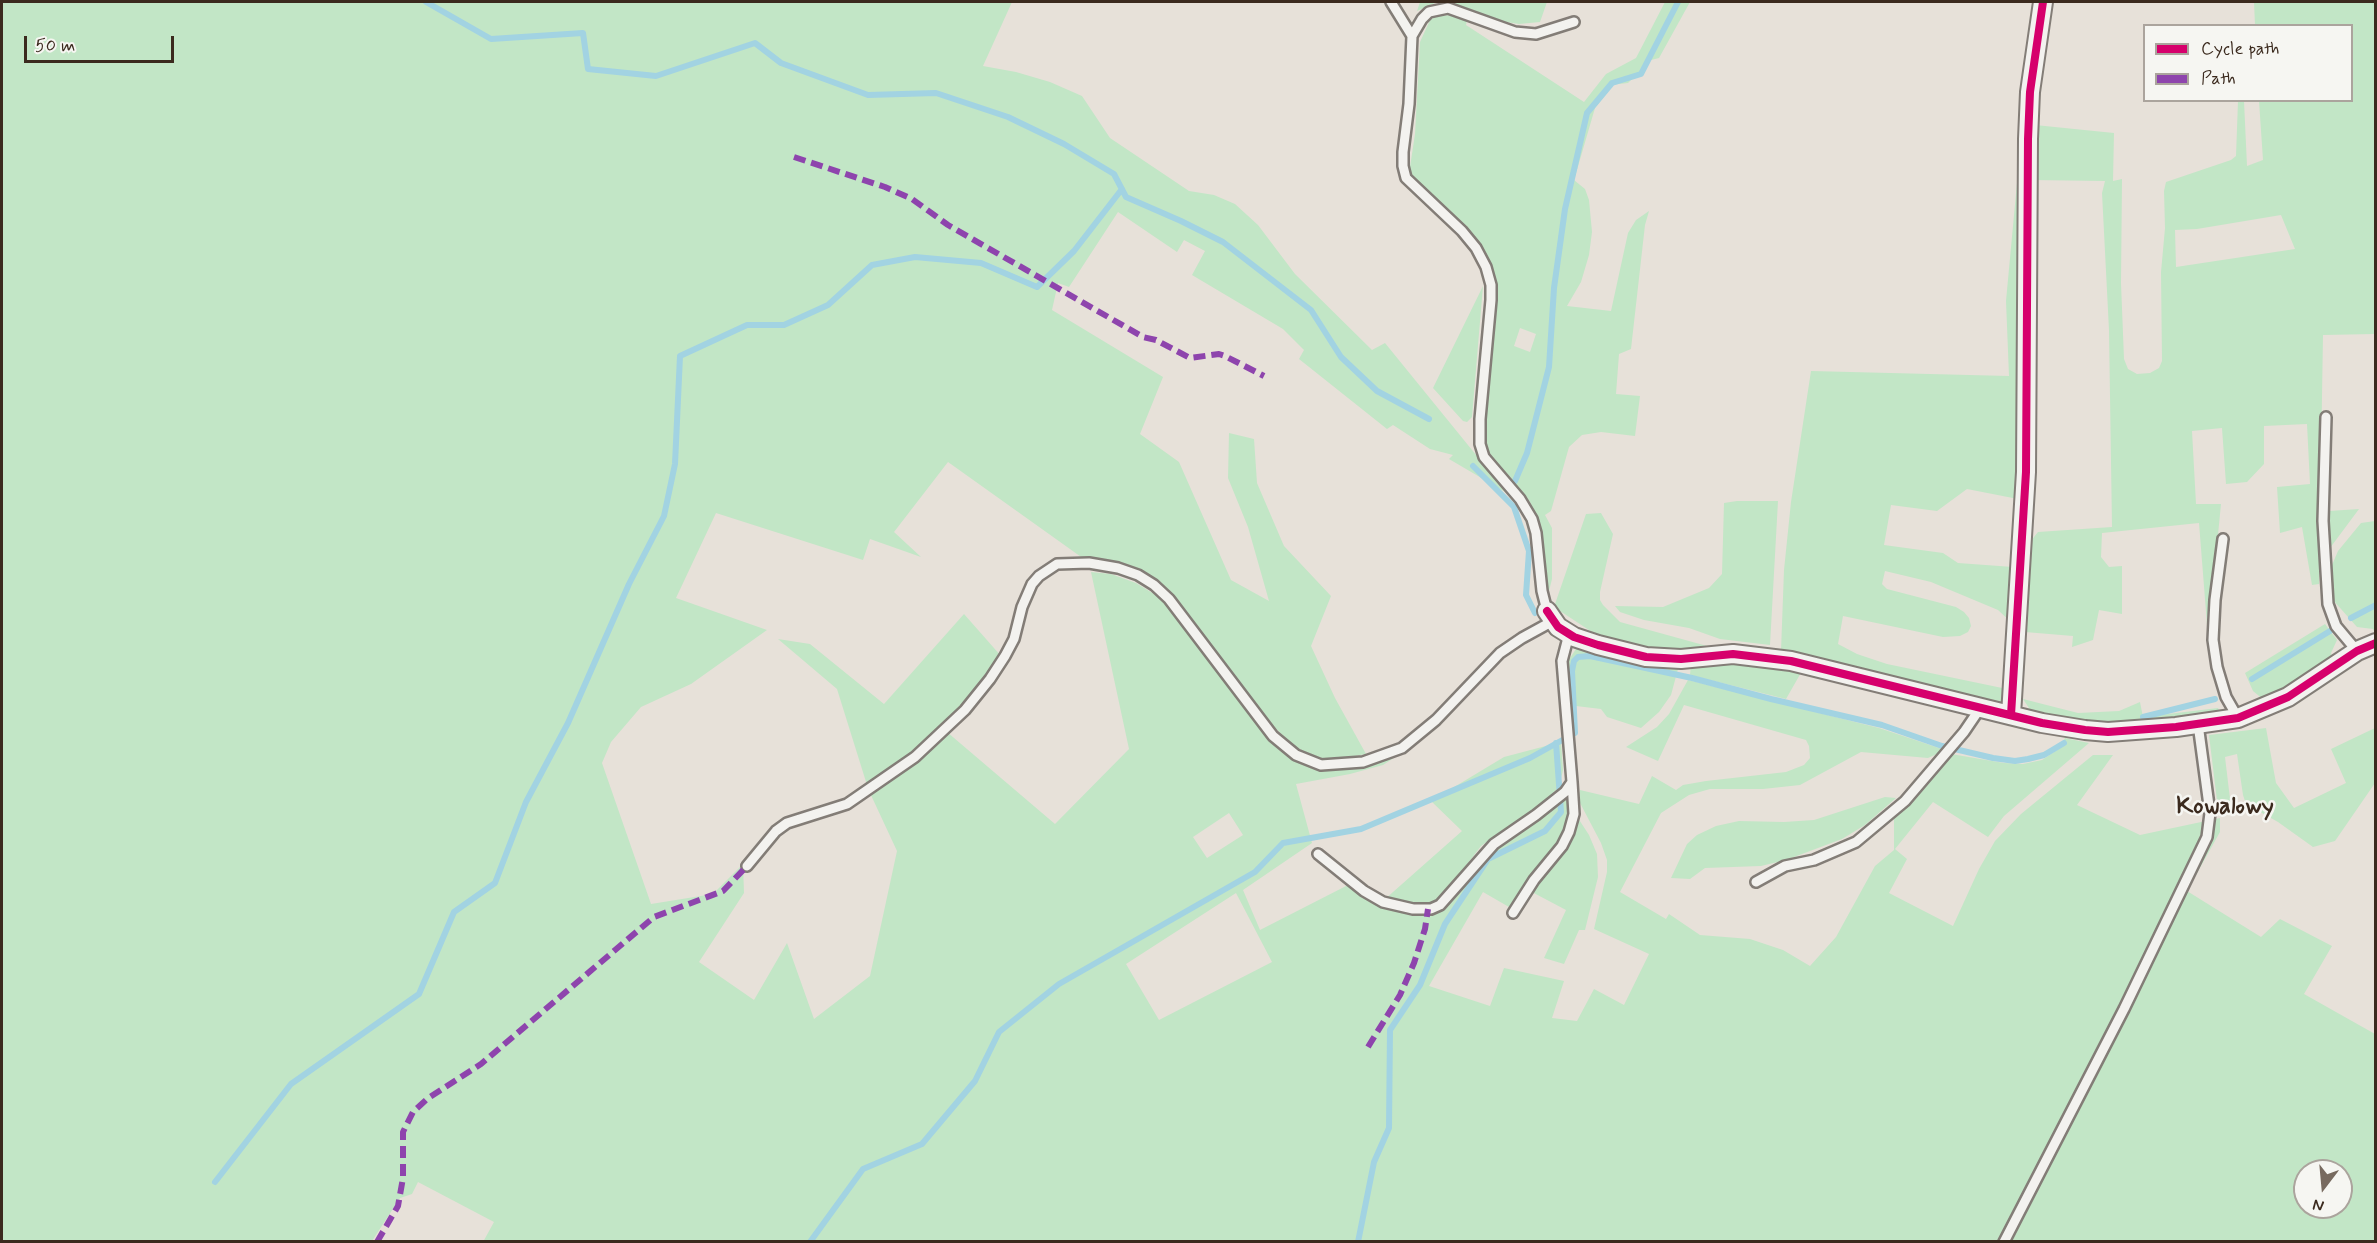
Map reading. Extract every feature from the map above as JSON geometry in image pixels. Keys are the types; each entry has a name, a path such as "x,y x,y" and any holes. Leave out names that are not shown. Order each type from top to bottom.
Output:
{"street":[{"path":"2012,715 2026,472 2028,139 2031,92 2043,2"},
{"path":"1550,616 1569,634 1598,645 1646,657 1681,659 1733,654 1791,661 2062,727 2108,732 2238,718 2288,697 2357,651 2376,643"}],"lane":[{"path":"1391,2 1412,36"},
{"path":"747,866 776,831 787,823 847,804 915,757 965,710 1005,656 1014,639 1022,607 1032,584 1039,576 1058,564 1089,563 1118,568 1138,575 1154,585 1169,599 1273,736 1296,755 1321,765 1363,762 1402,748 1436,720 1500,653 1550,616 1542,591 1532,519 1520,500 1484,457 1480,444 1491,300 1491,285 1486,267 1476,248 1462,231 1406,178 1403,166 1412,36 1429,12 1448,8 1501,28 1524,33 1545,32 1574,22"},
{"path":"2326,417 2324,521 2328,604 2336,626 2357,651"},
{"path":"2223,539 2215,600 2213,640 2217,668 2226,697 2238,718"},
{"path":"1513,913 1534,880 1562,846 1574,814 1562,661 1569,634"},
{"path":"1756,882 1785,866 1814,860 1856,842 1905,801 1981,707"},
{"path":"2004,1242 2124,1009 2207,837 2210,813 2199,724"},
{"path":"1318,854 1364,891 1383,902 1413,909 1436,907 1446,899 1482,855 1494,844 1536,815 1565,792 1572,783"}],"green space":[{"path":"2,2 1012,2 983,66 1016,72 1050,82 1082,96 1110,138 1189,191 1214,195 1235,204 1258,225 1295,274 1372,350 1385,343 1507,493 1449,459 1453,455 1430,449 1393,425 1387,429 1299,359 1304,350 1283,329 1192,275 1205,251 1184,240 1177,252 1118,212 1069,287 1058,283 1052,310 1163,377 1140,434 1179,462 1231,580 1269,601 1248,527 1228,478 1229,433 1254,439 1257,483 1284,546 1331,596 1311,646 1335,698 1366,754 1339,759 1317,759 1294,746 1274,727 1180,604 1151,576 1123,565 1084,559 948,462 894,532 921,557 870,539 863,560 716,513 676,598 767,630 691,684 641,707 611,742 602,763 651,904 713,894 743,864 744,893 699,962 754,1000 787,943 814,1019 870,976 897,851 870,793 910,766 947,732 1055,824 1129,749 1091,572 1111,574 1136,583 1159,597 1178,617 1271,740 1292,758 1313,767 1337,769 1369,765 1403,752 1383,765 1296,784 1312,843 1243,890 1260,930 1348,885 1378,904 1431,916 1437,914 1467,884 1485,857 1534,822 1569,792 1569,815 1566,826 1552,850 1509,907 1483,892 1429,986 1490,1006 1504,968 1564,981 1552,1018 1577,1021 1594,989 1624,1005 1649,954 1594,929 1607,872 1607,860 1601,843 1579,801 1580,790 1639,804 1652,776 1676,790 1683,785 1706,781 1786,772 1804,765 1810,758 1806,740 1684,705 1658,761 1626,747 1657,727 1669,714 1688,680 1879,728 1942,749 1928,758 1861,752 1800,785 1763,789 1710,789 1689,795 1661,813 1620,892 1666,919 1669,914 1700,935 1750,939 1783,950 1810,966 1836,937 1875,866 1894,850 1894,816 1916,796 1951,754 2023,764 2042,760 2060,748 2065,738 2089,743 2004,816 1988,837 1933,802 1895,849 1907,859 1889,893 1953,926 1979,869 1995,841 2021,814 2093,755 2113,755 2077,805 2140,835 2220,818 2220,832 2187,891 2261,937 2280,919 2332,946 2304,994 2375,1034 2375,1241 483,1242 494,1222 418,1182 412,1194 400,1198 372,1241 2,1242","holes":["1229,813 1243,835 1207,858 1193,837","1236,893 1272,962 1159,1020 1126,964"]},
{"path":"1420,2 1447,2 1435,3 1417,11"},
{"path":"1447,2 1547,2 1540,22 1519,24 1500,21"},
{"path":"1665,2 1690,2 1659,58 1651,60 1628,83 1610,85 1607,93 1595,108 1574,180 1585,189 1589,200 1592,232 1589,255 1581,282 1567,306 1611,311 1628,233 1636,220 1649,211 1645,225 1631,349 1619,354 1616,394 1640,396 1635,436 1601,432 1582,435 1569,447 1551,511 1545,515 1552,528 1552,579 1548,595 1539,523 1530,502 1511,478 1491,459 1486,441 1485,416 1497,294 1492,268 1486,255 1470,235 1412,176 1410,167 1415,134 1420,42 1430,20 1436,16 1451,15 1467,21 1466,25 1584,102 1606,74 1636,58","holes":["1520,328 1536,334 1530,352 1514,346"]},
{"path":"2254,2 2375,2 2375,334 2323,335 2319,584 2312,585 2302,527 2280,533 2277,487 2310,484 2307,424 2264,426 2264,464 2247,482 2226,484 2222,428 2192,431 2196,504 2221,504 2208,637 2199,523 2102,533 2101,557 2109,567 2122,566 2122,614 2099,610 2093,640 2072,647 2073,636 2025,632 2030,542 2038,532 2112,527 2109,330 2102,193 2105,181 2031,180 2035,125 2114,133 2113,181 2122,179 2121,283 2124,359 2128,369 2137,374 2150,373 2159,368 2162,361 2161,272 2166,182 2231,160 2236,156 2238,102 2244,102 2247,166 2263,160 2259,102 2353,102 2353,24 2255,24","holes":["2281,215 2295,249 2176,267 2175,230 2197,229"]},
{"path":"2025,97 2018,499 1967,489 1937,511 1891,505 1884,545 1943,553 1958,563 2013,567 2013,624 1998,610 1931,582 1885,571 1882,584 1887,589 1956,607 1964,612 1971,626 1968,632 1960,636 1943,637 1843,616 1838,644 1857,654 1887,664 2007,689 2003,705 1829,660 1781,651 1784,570 1791,502 1811,371 2009,376 2006,301"},
{"path":"1483,286 1472,417 1467,422 1463,421 1433,388"},
{"path":"1778,501 1770,645 1720,639 1689,628 1644,620 1620,612 1615,606 1663,607 1709,588 1722,574 1724,503"},
{"path":"2359,509 2330,548 2329,511"},
{"path":"1601,513 1613,534 1600,592 1603,605 1620,622 1707,646 1677,651 1652,650 1622,644 1595,634 1554,607 1586,514"},
{"path":"2376,521 2375,633 2373,629 2357,627 2333,600 2332,565 2338,551 2361,523"},
{"path":"964,614 1001,656 949,720 912,754 867,785 837,689 778,639 810,644 884,704"},
{"path":"2325,624 2337,640 2331,653 2333,660 2264,700 2253,691 2245,673"},
{"path":"1585,648 1676,664 1678,669 1671,695 1659,712 1641,728 1607,717 1601,709 1576,706 1571,699 1568,661 1576,649"},
{"path":"1754,663 1802,671 1786,699 1690,675 1691,664"},
{"path":"2023,699 2078,713 2119,711 2140,702 2143,717 2218,708 2221,714 2111,723 2074,721 2031,711"},
{"path":"2266,728 2276,783 2294,808 2346,783 2331,749 2375,728 2375,783 2335,841 2313,847 2278,822 2246,804 2237,754 2225,757 2231,807 2218,809 2209,735"},
{"path":"1561,742 1563,770 1559,787 1543,803 1481,846 1441,899 1430,906 1423,907 1384,900 1462,831 1431,801 1504,757"},
{"path":"1885,797 1896,798 1865,825 1842,839 1786,860 1761,866 1705,868 1690,879 1671,878 1687,844 1697,835 1716,826 1739,821 1814,820"},
{"path":"1576,815 1589,835 1597,854 1598,877 1585,930 1579,930 1564,964 1544,958 1566,910 1530,891 1565,850"}],"waterway":[{"path":"426,2 491,39 583,33 588,69 656,76 755,43 781,63 868,95 936,93 1008,117 1064,144 1114,174 1126,197 1223,242 1311,310 1341,357 1377,391 1429,419"},
{"path":"1515,481 1527,453 1549,367 1554,288 1565,209 1587,113 1612,83 1641,74 1678,2"},
{"path":"215,1182 291,1084 419,994 454,912 495,883 526,802 568,723 629,584 664,516 675,464 680,356 747,325 784,325 828,305 872,265 915,257 981,263 1037,287 1074,251 1122,189"},
{"path":"1473,466 1514,507 1529,551 1526,595 1535,613"},
{"path":"2351,618 2376,605"},
{"path":"2252,679 2330,631"},
{"path":"810,1242 863,1169 922,1144 975,1081 999,1032 1059,984 1255,872 1283,843 1361,829 1530,758 1575,733 1572,671 1574,661 1578,657 1590,656 1692,678 1882,725 1942,746 1993,758 2015,761 2028,759 2044,755 2064,743"},
{"path":"2143,717 2215,699"},
{"path":"1358,1242 1374,1162 1389,1128 1390,1030 1420,985 1445,924 1488,859 1545,831 1561,812 1556,743"}],"marked path":[{"path":"794,157 885,187 912,199 948,225 1143,337 1156,340 1190,358 1219,354 1264,376"},
{"path":"377,1242 398,1206 403,1178 403,1132 413,1112 427,1099 481,1064 654,917 723,891 747,866"},
{"path":"1368,1047 1400,995 1414,963 1425,929 1428,909"}],"cycle path":[{"path":"2011,715 2026,472 2030,92 2043,2"},
{"path":"1547,611 1558,627 1574,637 1646,657 1681,659 1733,654 1791,661 2042,723 2108,732 2176,727 2238,718 2288,697 2357,651 2376,643"}],"district":[{"name":"Kowalowy","path":"2225,808"}]}
